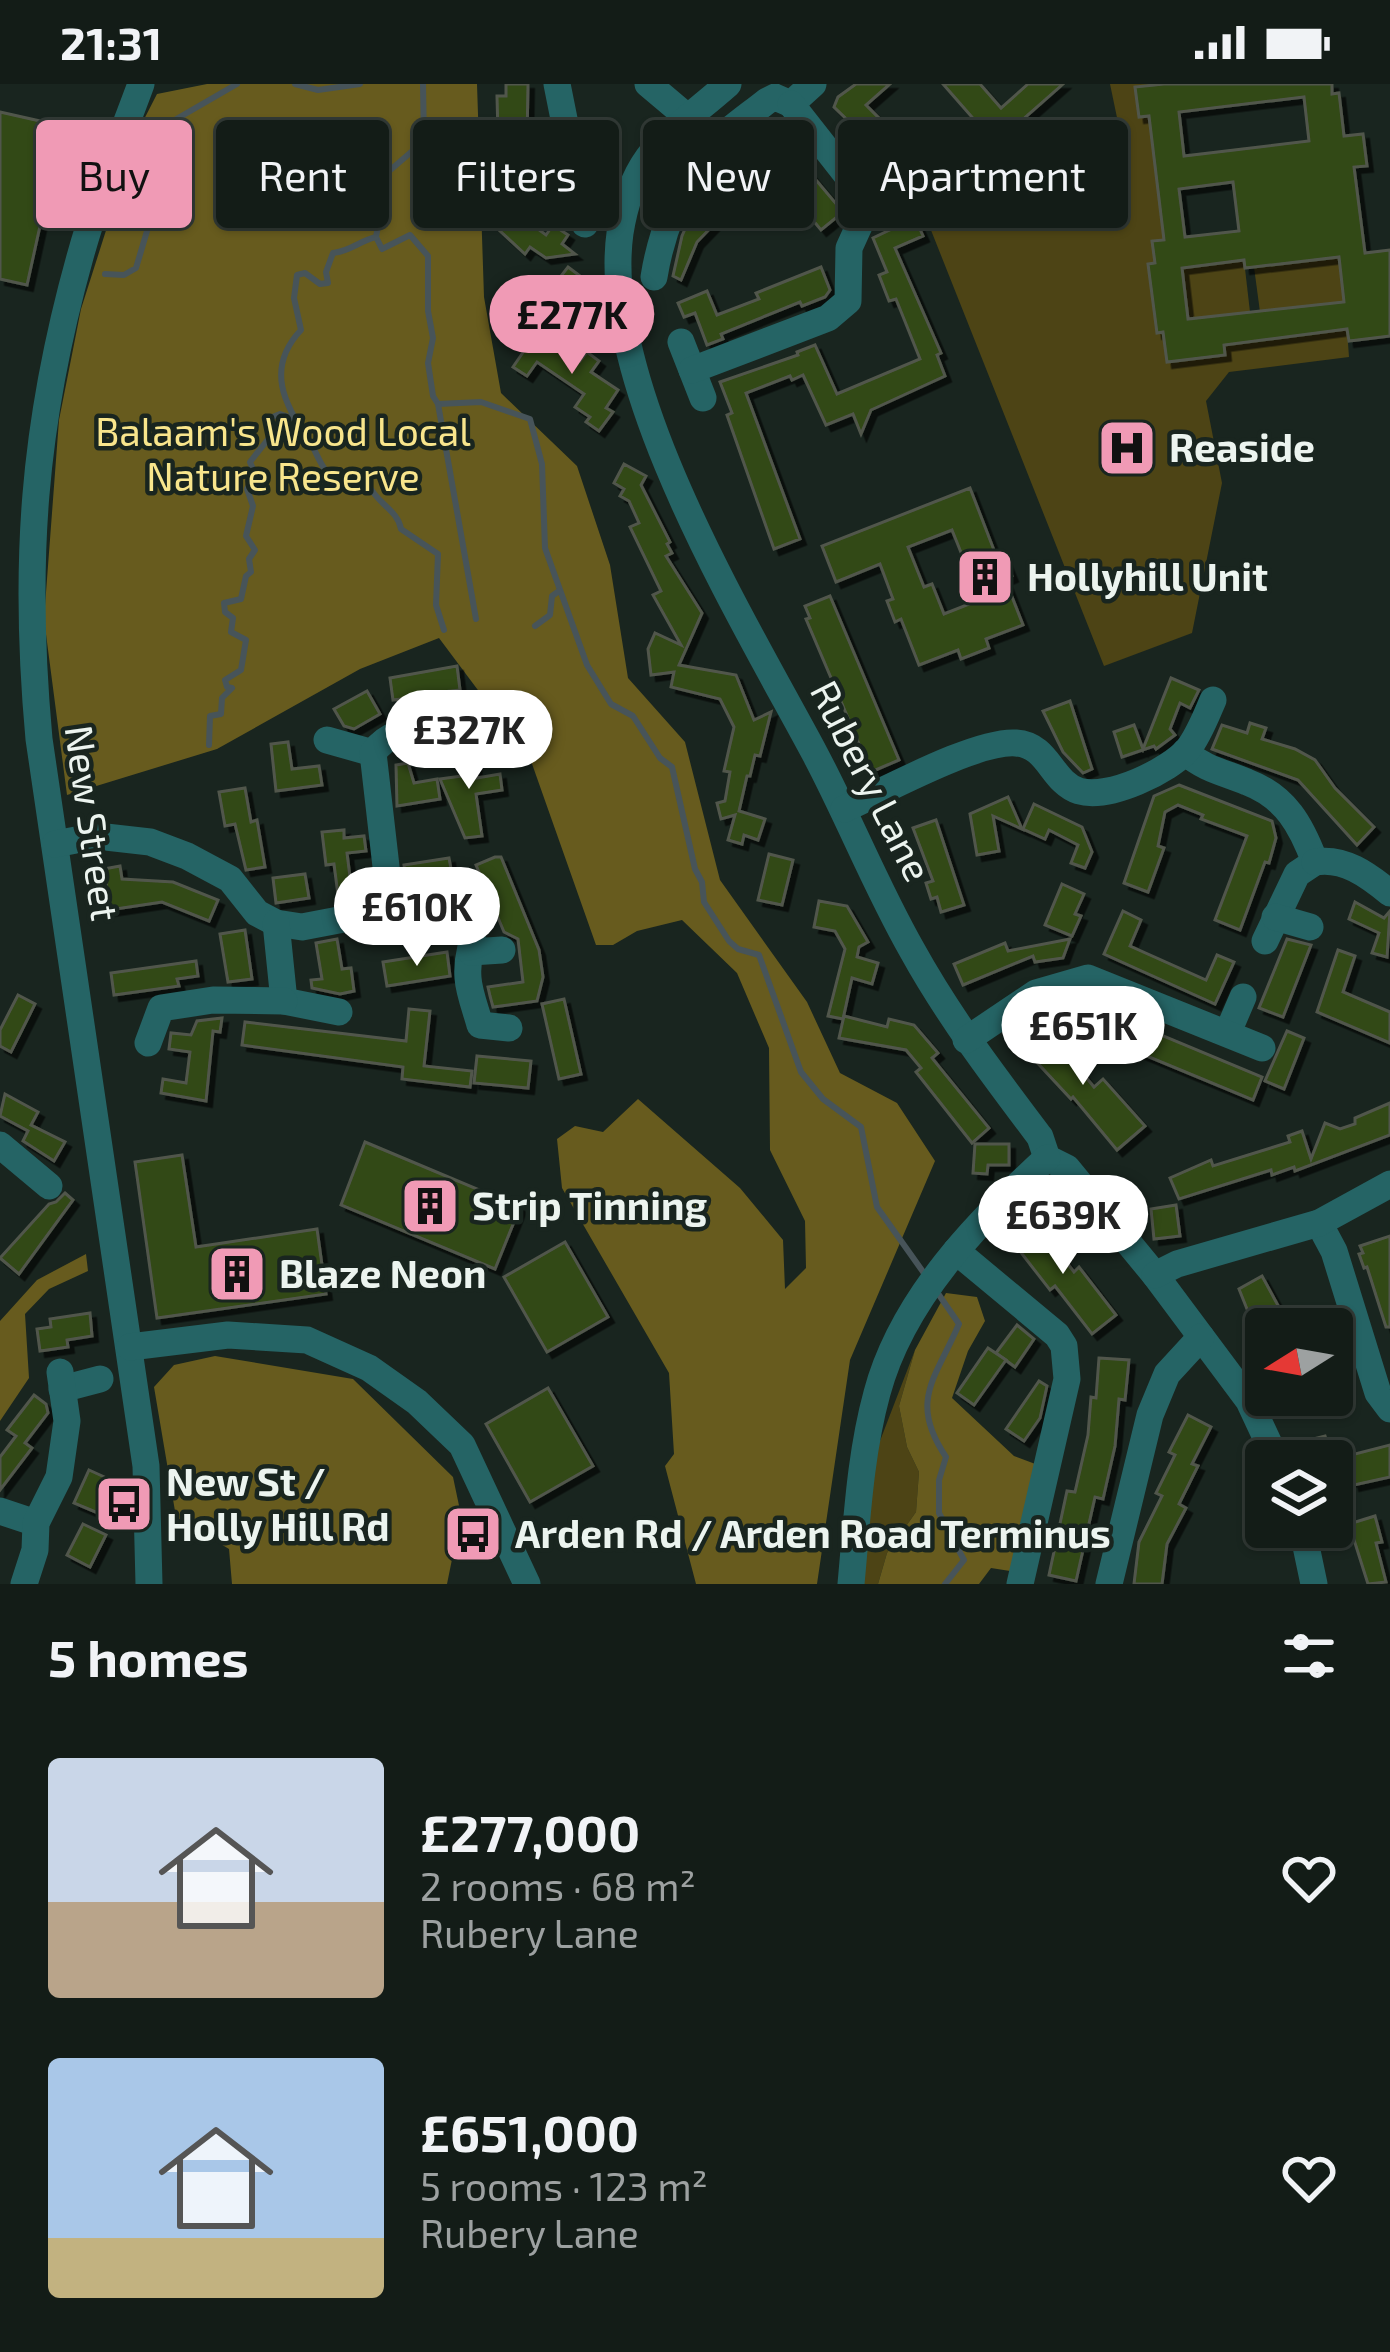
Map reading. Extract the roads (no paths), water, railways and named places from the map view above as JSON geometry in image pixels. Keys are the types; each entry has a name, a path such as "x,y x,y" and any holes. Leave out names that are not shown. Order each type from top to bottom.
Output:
{"street":[{"name":"New Street","path":"141,84 81,253 57,349 35,476 29,567 31,649 55,844 146,1466 149,1584"},
{"path":"556,84 563,120"},
{"path":"648,84 686,116"},
{"name":"Rubery Lane","path":"728,84 686,116 640,164 621,231 617,283 628,352 652,423 710,556 844,809 909,946 966,1040 1040,1137 1047,1158 1066,1168 1155,1275 1249,1401 1267,1440"},
{"path":"791,104 813,84"},
{"path":"654,277 659,246 688,180 709,149 775,97 791,104 864,197 864,215 849,248 848,301 828,318 692,370"},
{"path":"681,342 703,398"},
{"path":"0,566 29,567"},
{"path":"844,809 977,750 1013,742 1038,748 1079,791 1105,791 1143,780 1185,752 1214,700"},
{"path":"391,910 373,753 397,733 447,726"},
{"path":"327,740 373,753"},
{"path":"1185,752 1205,770 1250,782 1279,799 1300,822 1315,862"},
{"path":"55,844 97,836 150,842 230,879 257,914 276,923 302,926 458,904 475,939 467,976 480,1025 509,1028"},
{"path":"1310,927 1269,929 1297,874 1315,862 1328,860 1363,872 1390,893"},
{"path":"276,923 284,1001"},
{"path":"471,952 502,950"},
{"path":"966,1040 1036,993 1088,977 1262,1048"},
{"path":"1228,1032 1243,997"},
{"path":"148,1043 161,1008 213,1000 284,1001 339,1012"},
{"path":"0,1145 49,1186"},
{"path":"851,1584 863,1459 877,1390 904,1326 956,1251 1000,1200 1047,1158"},
{"path":"1155,1275 1177,1264 1318,1223 1390,1184"},
{"path":"1318,1223 1334,1251 1378,1393 1390,1409"},
{"path":"956,1251 1040,1319 1064,1346 1067,1379 1020,1584"},
{"path":"130,1346 228,1335 308,1340 369,1368 417,1402 462,1445 527,1584"},
{"path":"1109,1584 1150,1414 1167,1374 1201,1337"},
{"path":"24,1584 35,1550 36,1522 58,1477 68,1421 61,1380 100,1379"},
{"path":"0,1511 36,1522"},
{"path":"1307,1548 1315,1584"}],"waterway":[{"path":"105,274 124,275 136,268 150,221 170,221 167,197 175,179 172,169 148,156 151,149 169,147 173,121 237,84"},
{"path":"295,84 318,90 360,84"},
{"path":"423,84 424,141 388,172 376,237 382,249 410,235 428,256 433,338 428,363 433,396 438,404 481,402 530,419 542,464 545,548 587,665 611,704 633,716 660,758 672,767 704,902 729,941 759,955 801,1072 823,1099 861,1127 877,1207 926,1276"},
{"path":"376,237 333,253 326,272 328,283 320,284 305,273 297,275 294,298 301,330 284,358 282,386 327,472 352,491 369,485 401,529 438,554 436,605 444,630"},
{"path":"438,404 476,619"},
{"path":"209,745 210,716 221,714 222,698 232,688 225,680 241,670 246,640 231,632 233,618 225,612 224,603 241,599 251,572 249,559 255,550 246,536 253,506 247,489 255,474 250,462 273,433 270,418 280,414 292,418"},
{"path":"535,626 550,615 552,596 559,591"},
{"path":"937,1292 959,1324 927,1405 946,1457 939,1480 939,1513 964,1560 945,1584"}],"place":[{"name":"Reaside","path":"1127,448"},
{"name":"Hollyhill Unit","path":"985,577"},
{"name":"Strip Tinning","path":"430,1206"},
{"name":"Blaze Neon","path":"237,1274"},
{"name":"New St / Holly Hill Rd","path":"124,1504"},
{"name":"Arden Rd / Arden Road Terminus","path":"473,1534"}],"park label":[{"name":"Balaam's Wood Local Nature Reserve","path":"283,454"}]}
